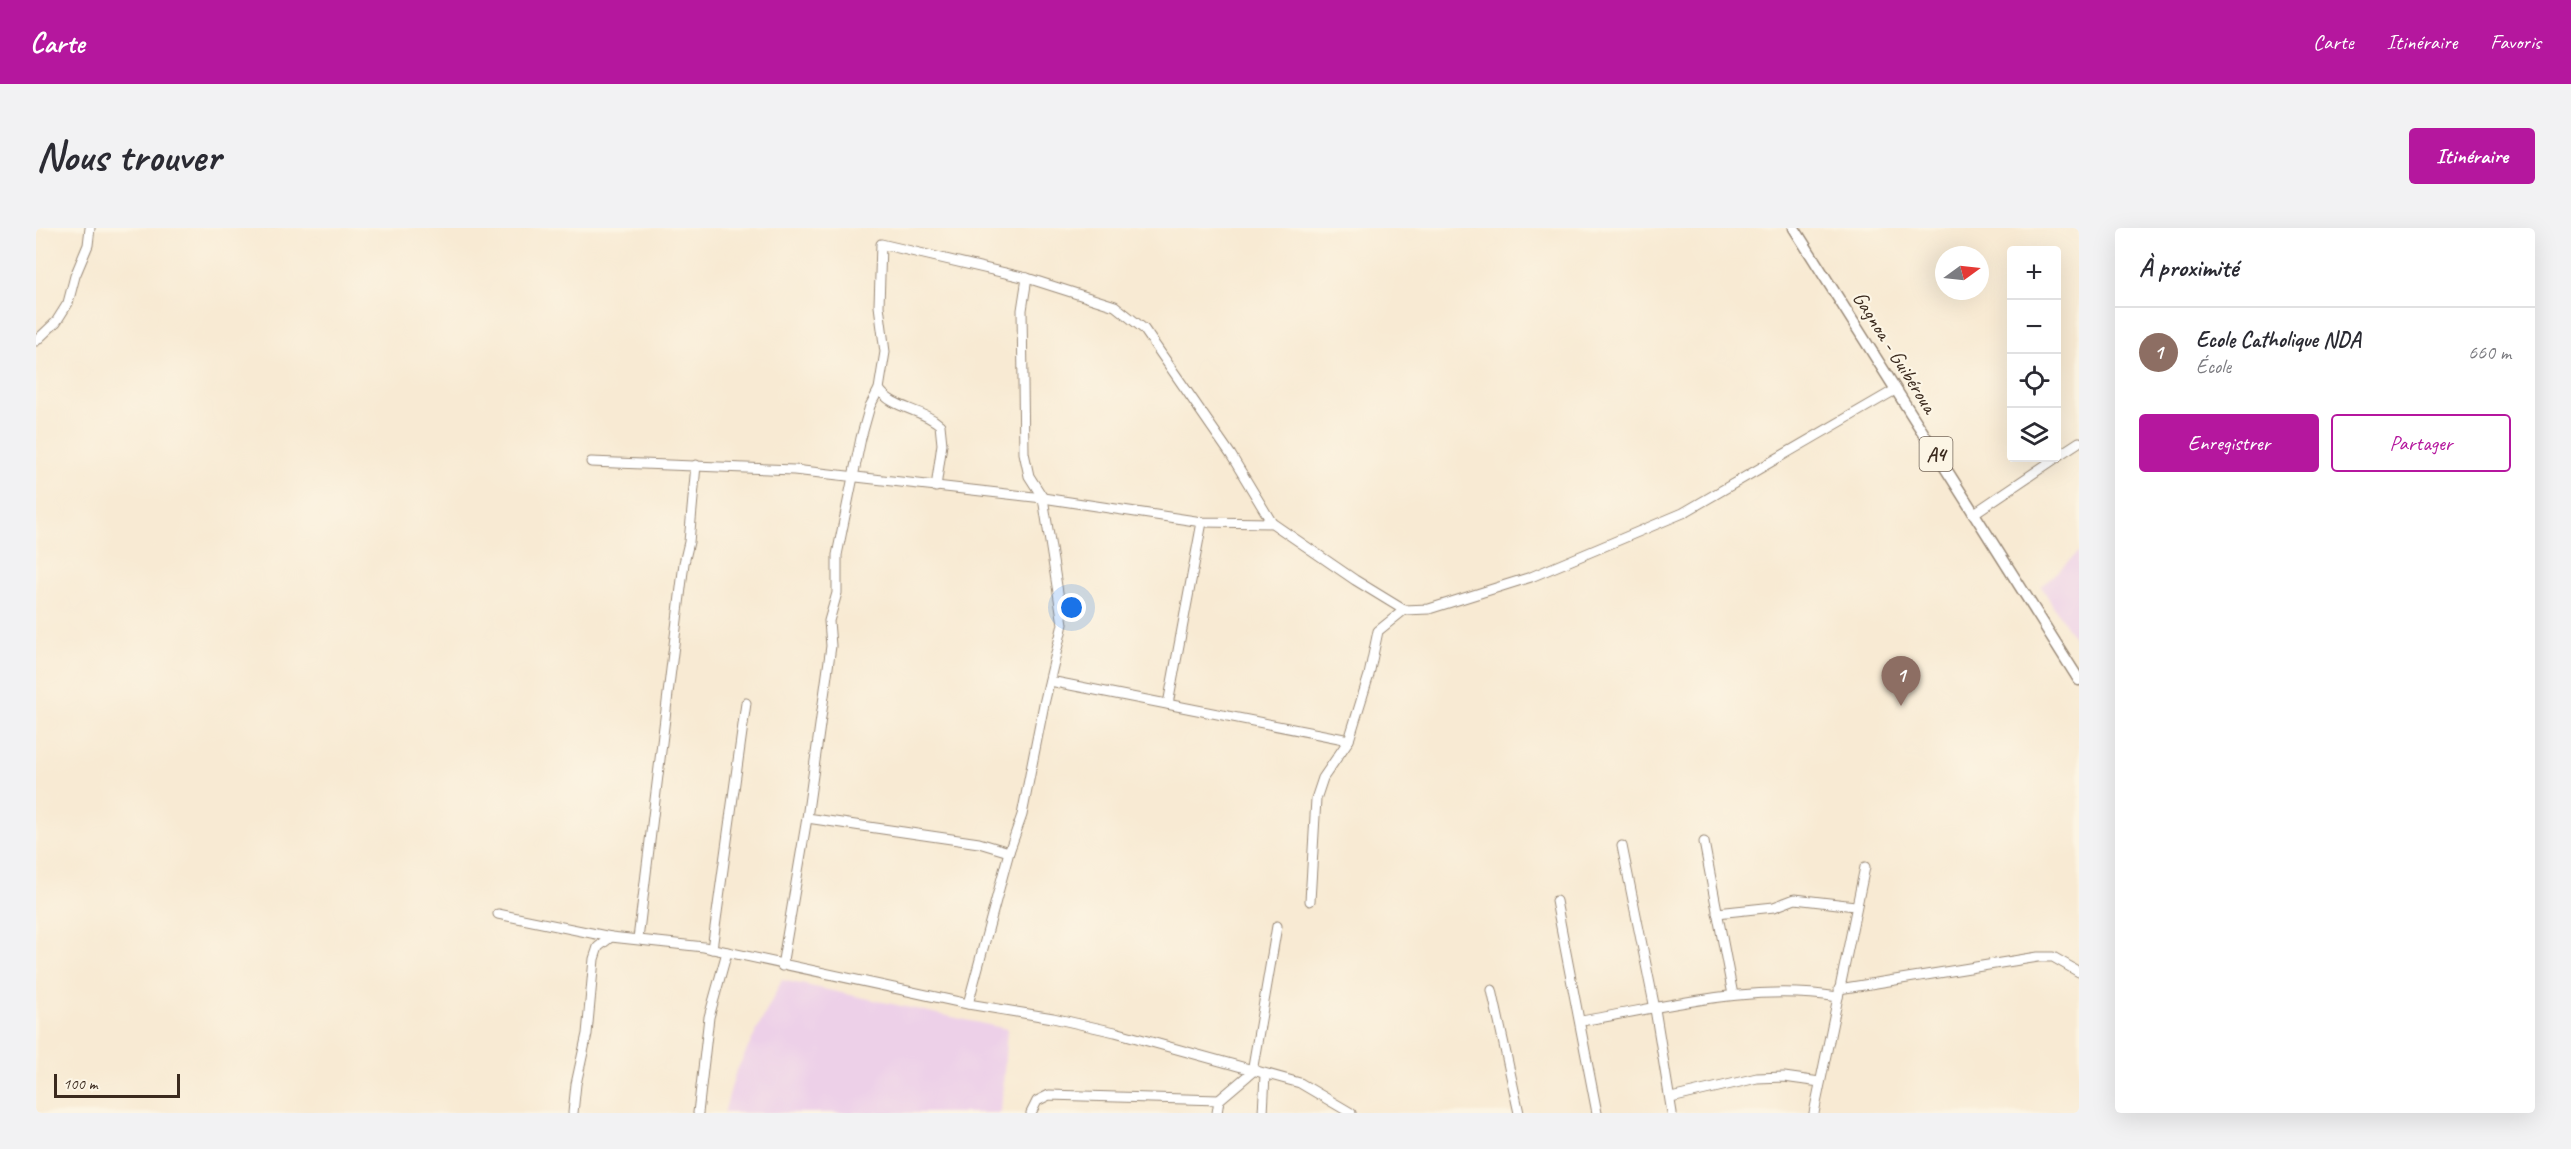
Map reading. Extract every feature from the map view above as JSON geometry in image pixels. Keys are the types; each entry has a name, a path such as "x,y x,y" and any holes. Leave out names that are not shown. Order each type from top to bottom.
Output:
{"main road":[{"name":"Gagnoa - Guibéroua","path":"1794,228 2079,680"}],"street":[{"path":"36,341 56,321 68,303 75,276 88,245 90,228"},
{"path":"782,966 807,818 831,646 829,621 837,593 837,555 852,478 870,406 879,389 885,352 879,306 881,244 1027,278 1115,306 1144,329 1232,455 1272,523 1355,580 1404,610 1429,609 1531,577 1683,513 1895,390"},
{"path":"968,1004 1009,852 1022,815 1063,624 1043,498 1029,476 1024,453 1022,310 1027,278"},
{"path":"879,389 886,400 928,414 940,424 942,444 936,487"},
{"path":"2061,454 2079,442"},
{"path":"591,462 794,470 1043,498 1202,522 1272,523"},
{"path":"1973,514 2049,462"},
{"path":"638,939 684,563 689,542 696,465"},
{"path":"1168,704 1202,522"},
{"path":"1310,901 1317,799 1323,778 1349,740 1369,675 1378,631 1404,610"},
{"path":"1050,681 1349,740"},
{"path":"712,949 746,703"},
{"path":"807,818 979,843 1009,852"},
{"path":"1704,842 1732,995"},
{"path":"1622,846 1655,1009 1672,1113"},
{"path":"1814,1113 1855,906 1865,867"},
{"path":"1717,914 1774,907 1795,899 1855,906"},
{"path":"1556,901 1597,1113"},
{"path":"498,914 611,937 712,949 782,966 1115,1032 1252,1072 1300,1083 1351,1113"},
{"path":"1217,1113 1219,1100 1252,1072 1277,926"},
{"path":"573,1113 576,1084 587,1034 594,959 598,946 611,937"},
{"path":"698,1113 709,1017 727,952"},
{"path":"1581,1021 1732,995 1784,991 1839,993 2038,957 2052,957 2079,972"},
{"path":"1492,990 1519,1113"},
{"path":"1263,1113 1265,1075"},
{"path":"1671,1098 1757,1078 1784,1077 1820,1082"},
{"path":"1031,1113 1037,1101 1049,1095 1219,1100"}],"shaded area":[{"path":"2079,552 2079,647 2041,586"},
{"path":"782,980 1007,1029 1001,1113 724,1113 735,1074"}],"place":[{"name":"Ecole Catholique NDA","path":"1901,706"}]}
